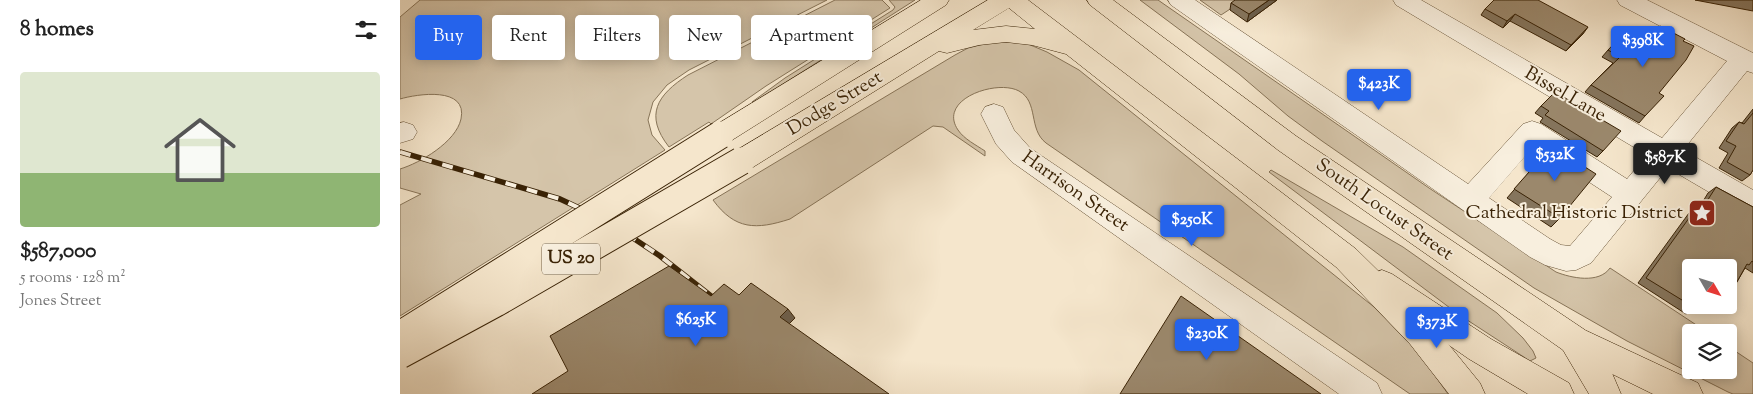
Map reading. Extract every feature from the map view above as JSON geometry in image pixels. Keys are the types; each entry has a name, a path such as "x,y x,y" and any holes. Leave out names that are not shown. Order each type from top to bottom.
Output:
{"main road":[{"name":"Dodge Street","path":"400,335 938,0"},
{"name":"Dodge Street","path":"400,355 496,303 740,161 1005,0"},
{"path":"1013,0 1346,258 1456,334 1558,394"},
{"name":"South Locust Street","path":"1098,0 1287,143 1574,340 1687,394"},
{"path":"1117,0 1134,26"},
{"path":"922,52 978,36 1002,32 1028,35 1083,53"},
{"path":"1346,258 1421,334 1469,394"},
{"path":"1574,340 1598,377 1604,394"}],"street":[{"path":"1179,0 1540,248 1563,258 1572,259 1582,254 1665,153 1748,61 1628,0"},
{"name":"Bissel Lane","path":"1404,0 1753,204"},
{"name":"Harrison Street","path":"994,114 998,127 1008,142 1021,155 1366,394"},
{"path":"1471,200 1532,131 1630,194"}],"shaded area":[{"path":"420,0 827,0 797,15 751,15 751,39 741,44 741,15 669,15 669,60 709,60 689,70 667,85 653,102 648,120 652,135 665,150 400,316 400,205 421,194 400,188 400,169 427,157 452,136 458,128 461,119 461,108 457,101 440,95 418,95 400,99 400,17"},
{"path":"835,0 882,0 890,8 872,19 872,15 806,15"},
{"path":"889,0 915,0 872,27 872,23 895,7"},
{"path":"1140,0 1158,0 1429,188 1556,272 1577,278 1592,278 1605,273 1610,268 1695,324 1682,324 1682,369 1627,341 1534,288 1322,141 1288,116 1239,74"},
{"path":"1200,0 1244,0 1221,15"},
{"path":"996,41 1028,44 1047,52 1079,70 1374,307 1418,352 1448,394 1410,394 1046,143 1037,131 1032,109 1025,96 1019,91 1009,88 984,90 972,94 962,101 956,109 954,119 958,130 967,139 985,151 985,156 943,127 933,126 790,219 767,225 747,225 730,217 713,200 955,55 968,48"},
{"path":"751,43 751,60 807,60 711,124 709,122 669,147 661,136 657,125 656,115 662,98 668,90 688,75 717,60 741,60 741,48"},
{"path":"814,60 821,60 755,102 752,102"},
{"path":"1271,170 1403,247 1497,313 1523,338 1536,358 1530,361 1458,314 1269,172"},
{"path":"1737,352 1753,363 1753,394 1733,394 1702,379 1737,379"}],"building":[{"path":"1235,0 1269,0 1249,14 1231,3"},
{"path":"1494,0 1538,0 1588,27 1571,45 1515,14 1507,21 1485,9"},
{"path":"1660,26 1694,46 1686,60 1659,93 1664,96 1645,116 1591,85 1620,57 1608,50 1627,30 1642,37 1649,29 1655,32"},
{"path":"1555,92 1621,131 1603,151 1545,115 1549,111 1541,106"},
{"path":"1753,113 1753,170 1750,175 1727,162 1736,146 1726,141 1739,122 1744,124"},
{"path":"1552,146 1596,174 1560,218 1514,189"},
{"path":"1716,187 1753,207 1753,262 1749,265 1747,264 1738,280 1738,259 1682,259 1682,300 1646,278 1697,207 1702,209"},
{"path":"669,266 711,296 724,284 739,295 751,283 788,309 780,317 889,394 532,394 568,371 550,336"},
{"path":"1181,296 1321,394 1120,394"}],"railway":[{"path":"400,152 560,199 609,222 660,256 720,303"}],"place":[{"name":"Cathedral Historic District","path":"1702,213"}]}
